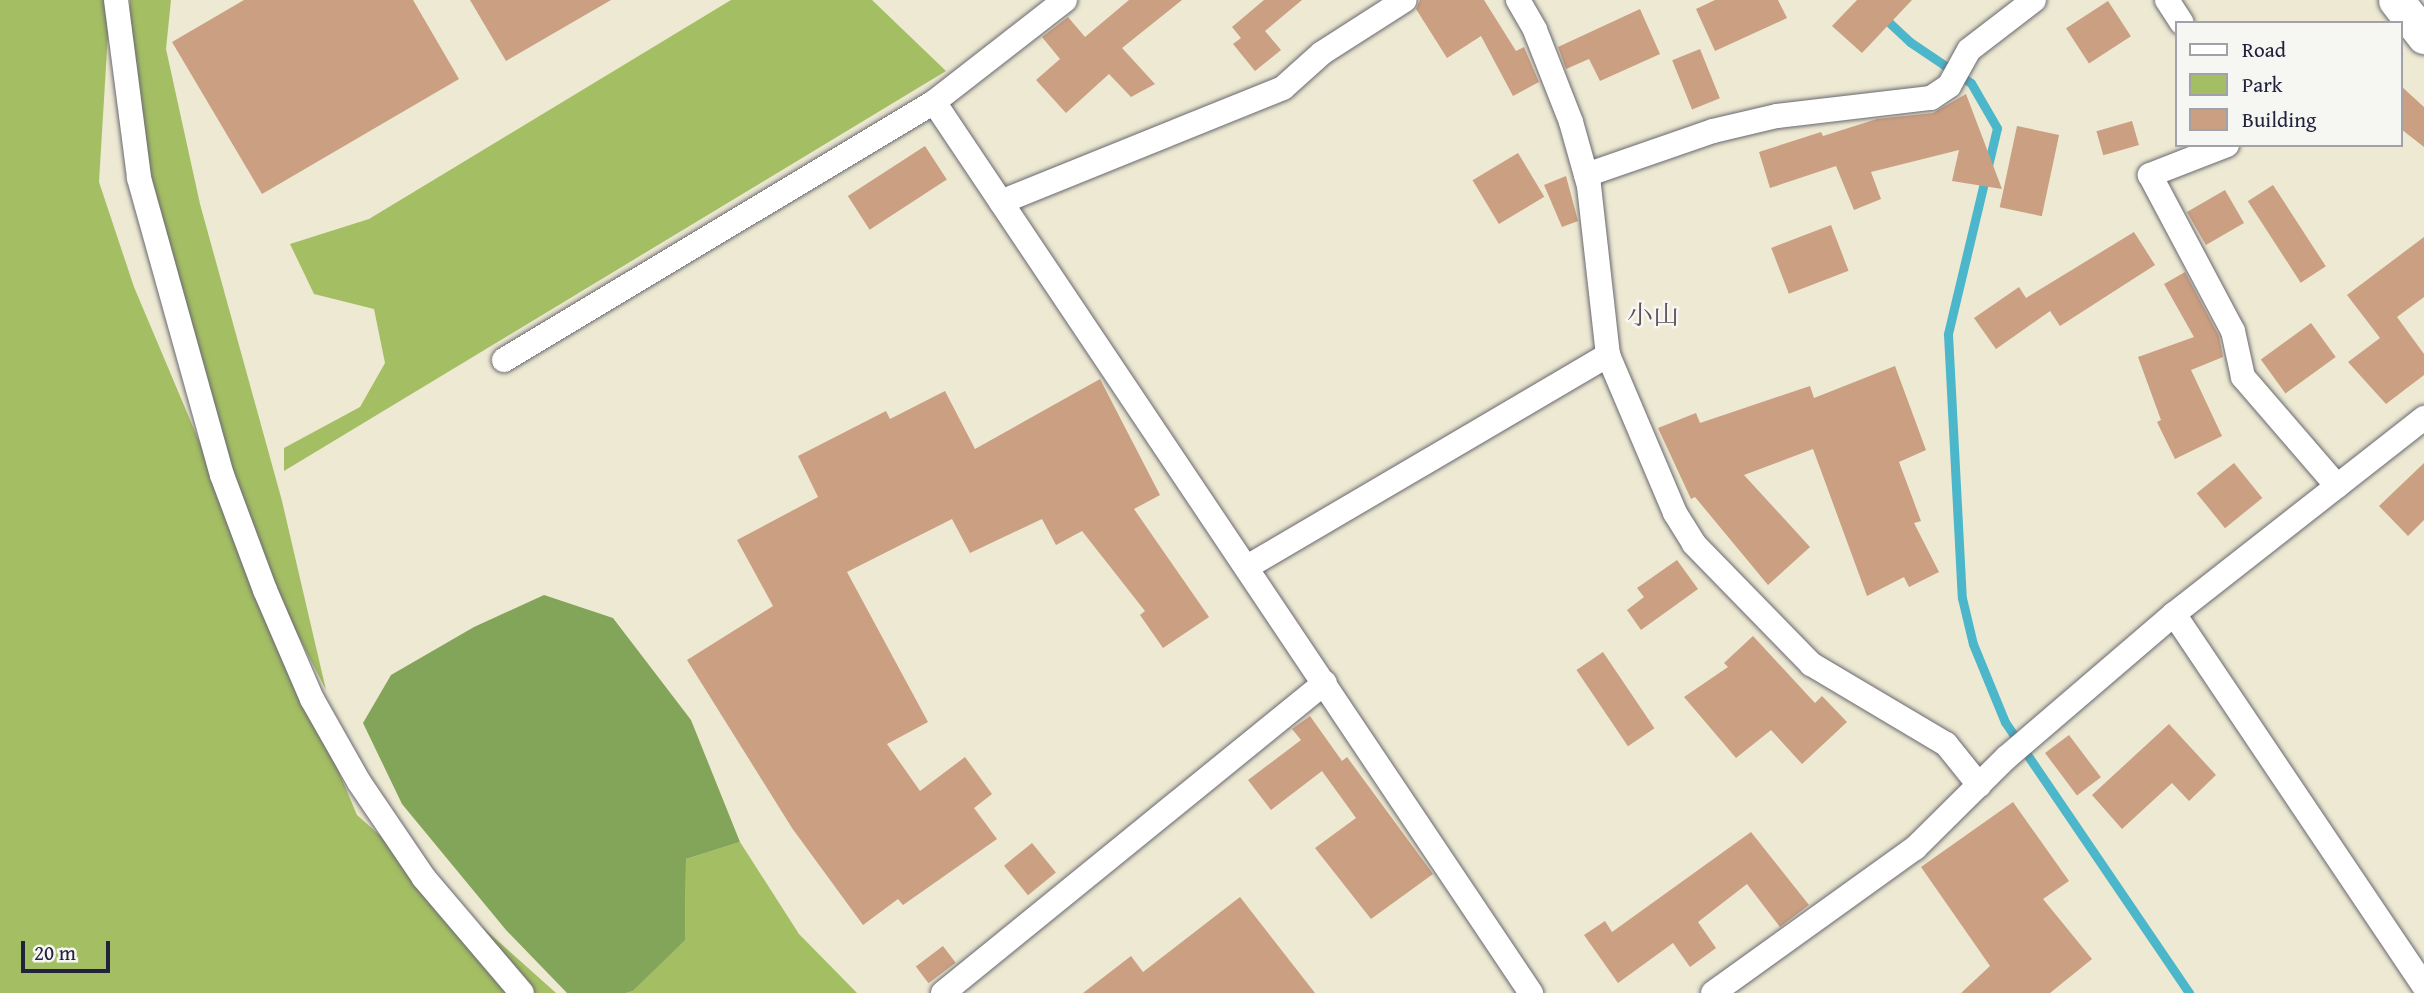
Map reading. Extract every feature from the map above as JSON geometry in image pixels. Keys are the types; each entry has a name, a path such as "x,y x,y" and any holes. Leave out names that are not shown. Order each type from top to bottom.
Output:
{"street":[{"path":"116,0 139,178 218,462 265,590 312,699 359,782 424,877 522,993"},
{"path":"504,360 934,102 1065,0"},
{"path":"1001,202 1283,88 1322,53 1405,0"},
{"path":"1518,0 1572,122 1586,176 1608,355 1675,513 1694,544 1811,664 1946,744 1979,785"},
{"path":"1586,176 1713,131 1777,116 1931,98 1949,86 1969,50 2034,0"},
{"path":"2167,0 2181,21"},
{"path":"934,102 1531,993"},
{"path":"2222,147 2150,175 2232,331 2243,377 2337,486"},
{"path":"1247,567 1608,355"},
{"path":"1713,993 1915,848 1979,785 2174,614 2424,419"},
{"path":"2174,614 2424,986"},
{"path":"943,993 1325,684"}],"green space":[{"path":"0,0 110,0 99,182 134,287 357,815 556,993 0,993"},
{"path":"130,0 171,0 166,49 200,204 282,501 326,690 235,512 128,102"},
{"path":"731,0 872,0 946,71 284,471 284,448 360,407 385,363 374,309 314,294 290,244 369,219"},
{"path":"544,595 613,618 691,720 740,842 686,859 685,940 633,991 626,993 567,993 506,930 402,804 363,723 391,675 474,627"},
{"path":"740,842 799,934 857,993 626,993 633,991 685,939 686,859"}],"building":[{"path":"244,0 413,0 459,79 262,194 172,42"},
{"path":"470,0 611,0 506,61"},
{"path":"1129,0 1182,0 1122,48 1155,84 1131,97 1109,74 1066,113 1036,80 1060,59 1042,37 1068,17 1085,37"},
{"path":"1264,0 1302,0 1265,31 1281,50 1255,71 1233,44 1241,38 1232,27"},
{"path":"1420,0 1484,0 1516,51 1524,47 1539,82 1513,96 1481,36 1447,58 1416,9"},
{"path":"1715,0 1778,0 1787,18 1715,51 1696,9"},
{"path":"1857,0 1912,0 1862,53 1832,26"},
{"path":"2108,1 2131,36 2089,63 2066,28"},
{"path":"1640,9 1660,54 1600,81 1589,59 1566,69 1558,47"},
{"path":"1700,49 1720,98 1692,109 1672,60"},
{"path":"2403,88 2424,107 2424,147 2403,131"},
{"path":"1966,94 2002,189 1952,181 1959,150 1871,172 1881,199 1854,210 1836,166 1770,188 1759,152 1821,132 1823,136 1877,119 1933,113"},
{"path":"2132,121 2139,145 2103,155 2096,131"},
{"path":"2017,126 2059,135 2042,216 2000,207"},
{"path":"925,146 947,180 870,230 848,196"},
{"path":"1518,153 1544,197 1499,224 1473,180"},
{"path":"1566,176 1578,221 1562,227 1544,185"},
{"path":"2273,185 2326,266 2301,283 2248,201"},
{"path":"2225,190 2244,223 2206,245 2187,212"},
{"path":"1831,225 1849,271 1789,294 1771,248"},
{"path":"2134,232 2155,265 2060,326 2050,311 1996,349 1974,318 2019,287 2026,298"},
{"path":"2424,237 2424,297 2397,317 2424,354 2424,375 2386,404 2348,362 2380,338 2347,295"},
{"path":"2185,272 2219,336 2223,357 2191,370 2222,436 2175,459 2157,422 2161,420 2138,357 2194,337 2164,284"},
{"path":"2311,323 2336,357 2286,393 2261,359"},
{"path":"1895,366 1926,450 1899,462 1921,521 1914,523 1939,572 1909,587 1904,577 1867,596 1813,449 1744,475 1810,547 1768,585 1695,497 1691,499 1658,428 1696,413 1700,423 1810,386 1814,398"},
{"path":"1100,379 1160,495 1134,509 1209,617 1163,648 1140,615 1145,611 1082,531 1056,545 1042,519 970,553 952,519 847,572 928,722 887,744 920,791 965,757 992,794 974,808 997,839 903,905 898,899 863,925 792,828 687,660 773,606 737,540 818,497 798,456 886,411 890,419 945,391 975,449"},
{"path":"2234,463 2262,498 2225,528 2197,493"},
{"path":"2424,463 2424,520 2408,536 2379,506"},
{"path":"1677,560 1698,589 1641,630 1627,610 1644,597 1637,588"},
{"path":"1753,636 1815,703 1822,696 1847,722 1802,764 1771,730 1736,758 1684,697 1728,667 1724,663"},
{"path":"1603,652 1654,728 1628,746 1576,670"},
{"path":"1310,716 1342,761 1347,757 1433,874 1371,919 1315,848 1356,818 1322,771 1271,810 1248,780 1301,740 1292,729"},
{"path":"2169,724 2216,775 2189,801 2172,783 2122,829 2092,795"},
{"path":"2069,735 2101,777 2077,795 2045,753"},
{"path":"2013,802 2069,881 2043,899 2092,959 2050,993 1961,993 1990,966 1921,867"},
{"path":"1751,832 1809,905 1780,927 1747,884 1698,922 1716,948 1690,967 1673,943 1618,983 1584,935 1605,921 1612,932"},
{"path":"1032,843 1056,873 1028,895 1004,866"},
{"path":"1240,897 1315,993 1083,993 1131,956 1143,972"},
{"path":"943,946 956,963 928,983 916,966"}],"waterway":[{"path":"1865,0 1910,42 1971,83 1997,128 1948,334 1962,598 1973,644 2005,722 2189,993"}],"district":[{"name":"小山","path":"1653,315"}]}
